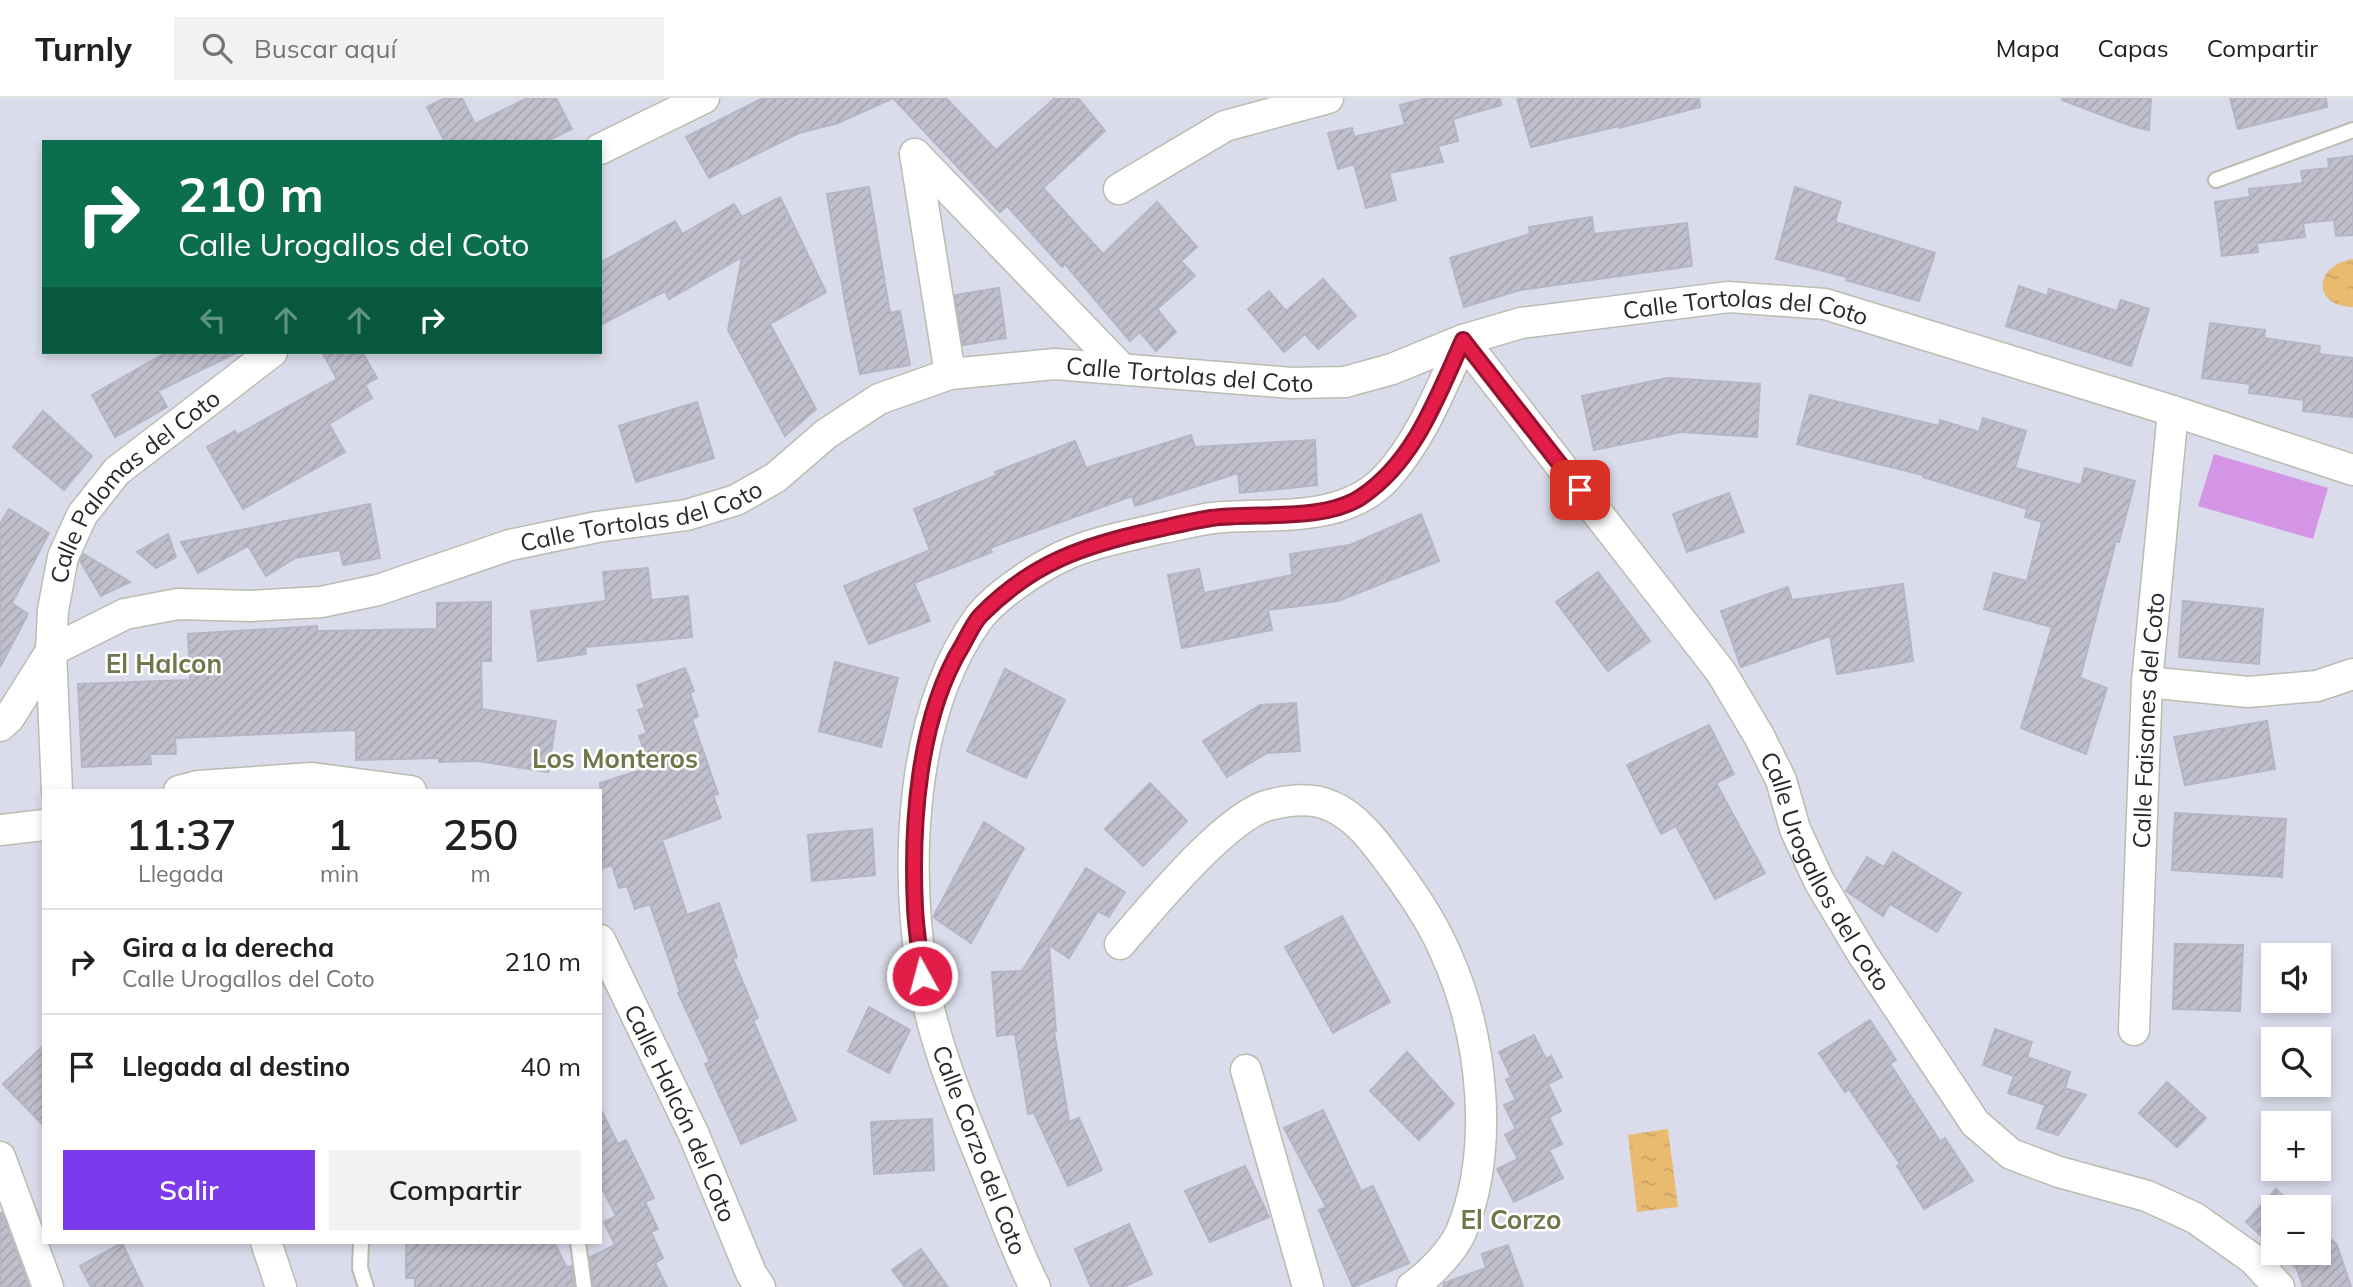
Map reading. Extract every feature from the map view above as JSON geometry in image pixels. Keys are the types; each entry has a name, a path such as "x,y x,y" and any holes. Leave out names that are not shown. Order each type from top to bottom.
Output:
{"street":[{"path":"602,148 704,98"},
{"path":"1119,189 1226,126 1328,98"},
{"path":"950,374 915,154 1122,369"},
{"name":"Calle Tortolas del Coto","path":"51,652 125,614 178,604 251,606 321,603 378,590 510,545 597,527 687,515 736,500 775,478 826,434 879,399 950,374 1055,364 1292,383 1345,382 1392,369 1463,340 1521,323 1729,297 1825,304 2173,411 2353,470"},
{"name":"Calle Corzo del Coto","path":"1035,1287 939,1047 922,976 915,908 915,821 928,729 948,668 979,617 1014,585 1060,557 1106,540 1211,518 1327,511 1358,499 1385,478 1421,431 1463,340"},
{"name":"Calle Urogallos del Coto","path":"1463,340 1721,672 1759,736 1781,780 1795,829 1819,881 1862,953 1975,1123 2011,1154 2059,1172 2147,1196 2195,1218 2253,1259 2279,1287"},
{"name":"Calle Palomas del Coto","path":"57,789 51,652 53,610 63,557 82,515 117,471 269,354"},
{"name":"Calle Faisanes del Coto","path":"2134,1030 2147,682 2173,411"},
{"name":"Calle Palomas del Coto","path":"0,726 9,718 51,652"},
{"path":"2147,682 2248,692 2317,686 2353,674"},
{"path":"187,789 312,778 396,789"},
{"path":"1120,944 1166,890 1237,821 1266,805 1299,799 1331,805 1353,819 1386,857 1419,901 1446,954 1464,1000 1479,1074 1483,1127 1476,1182 1460,1234 1430,1274 1412,1287"},
{"path":"0,830 42,825"},
{"name":"Calle Halcón del Coto","path":"602,944 694,1135 751,1273 760,1287"},
{"path":"1246,1070 1308,1287"},
{"path":"0,1157 48,1287"},
{"path":"267,1244 281,1287"}],"lane":[{"path":"2216,180 2353,130"},
{"path":"361,1244 360,1268 366,1287"},
{"path":"578,1244 584,1287"}],"shaded area":[{"path":"2214,454 2328,488 2313,539 2198,506"}],"water":[{"path":"2353,259 2353,307 2339,305 2324,293 2325,277 2340,263"},
{"path":"1668,1129 1678,1207 1637,1212 1628,1135"}],"building":[{"path":"445,98 462,98 475,124 527,98 556,98 572,129 549,140 444,140 427,107"},
{"path":"763,98 893,98 838,123 799,133 709,178 686,137"},
{"path":"893,98 946,98 996,150 1055,98 1078,98 1105,131 1043,188 1103,254 1157,202 1197,247 1181,261 1195,276 1157,309 1176,332 1156,351 1140,332 1130,341 1065,264 1062,267 1007,206 1000,212"},
{"path":"1428,98 1500,98 1501,105 1453,119 1458,141 1438,146 1443,162 1389,173 1396,200 1366,208 1354,164 1338,169 1328,133 1352,128 1354,137 1405,125 1400,105"},
{"path":"1517,98 1699,98 1700,107 1531,147"},
{"path":"2062,98 2151,98 2149,130 2131,126"},
{"path":"2230,98 2326,98 2327,107 2238,129"},
{"path":"2353,156 2353,235 2336,236 2334,220 2303,223 2305,237 2257,243 2258,252 2222,256 2215,202 2250,197 2249,189 2303,183 2301,171 2329,168 2328,159"},
{"path":"869,187 890,313 900,311 910,365 860,374 827,194"},
{"path":"1795,187 1841,202 1835,222 1935,253 1919,301 1846,280 1847,277 1776,259"},
{"path":"780,197 826,292 770,324 816,409 785,436 728,330 742,257 669,299 665,291 602,324 602,262 675,221 682,234 734,204 742,217"},
{"path":"1592,217 1594,234 1687,223 1692,266 1520,290 1464,307 1450,258 1530,234 1529,227"},
{"path":"1323,279 1356,316 1318,349 1305,334 1284,352 1248,309 1269,291 1286,311"},
{"path":"2019,286 2047,296 2049,289 2117,311 2121,300 2149,309 2131,366 2006,326"},
{"path":"999,288 1006,338 963,345 955,295"},
{"path":"2210,323 2265,330 2264,338 2320,346 2319,354 2353,358 2353,417 2303,411 2304,400 2249,393 2250,384 2202,378"},
{"path":"164,354 234,354 158,391 167,407 115,437 92,395"},
{"path":"323,354 363,354 377,378 365,385 372,398 329,424 345,452 243,509 207,447 235,431 237,435 337,379"},
{"path":"1667,378 1760,384 1757,437 1681,432 1594,450 1582,396"},
{"path":"1810,395 1939,426 1940,420 1979,432 1983,418 2026,431 2015,468 2081,485 2085,468 2135,481 2119,542 2116,541 2080,678 2107,688 2086,754 2021,728 2052,627 1984,609 1994,573 2027,581 2042,522 2025,517 2027,509 1923,475 1797,444"},
{"path":"697,402 714,458 636,482 619,426"},
{"path":"43,411 92,456 64,490 13,447"},
{"path":"1191,435 1195,447 1315,440 1317,485 1240,493 1238,473 1135,506 1132,496 990,548 992,552 914,583 930,621 869,644 844,586 930,550 914,509 997,475 995,472 1075,441 1086,468"},
{"path":"1729,493 1744,532 1687,552 1673,514"},
{"path":"370,504 380,558 343,565 340,550 295,558 266,576 248,546 198,573 181,542"},
{"path":"9,509 49,533 12,603 28,614 0,667 0,524"},
{"path":"1421,514 1439,561 1338,601 1268,610 1272,630 1182,648 1168,575 1199,569 1204,593 1292,575 1290,554 1350,545"},
{"path":"168,534 176,557 156,568 137,552"},
{"path":"84,554 130,582 101,596 80,561"},
{"path":"648,568 651,600 688,596 692,637 585,647 586,654 538,661 531,611 606,601 603,572"},
{"path":"1598,572 1650,641 1608,671 1556,602"},
{"path":"1903,584 1913,661 1837,674 1830,636 1741,667 1721,611 1788,587 1792,600"},
{"path":"2183,601 2263,609 2259,664 2179,657"},
{"path":"491,602 491,661 481,661 482,709 556,721 548,772 478,761 439,762 439,758 356,760 356,730 175,738 176,754 150,754 151,764 82,767 78,684 190,680 188,634 317,626 317,631 437,629 437,603"},
{"path":"835,662 898,678 881,747 819,731"},
{"path":"685,668 694,691 690,693 698,716 692,719 718,794 713,795 721,818 662,840 687,915 719,903 737,957 733,959 758,1018 753,1020 796,1120 741,1144 705,1064 710,1062 678,993 680,992 650,904 635,909 627,886 619,888 612,865 602,868 600,783 650,767 639,736 647,733 638,710 645,708 637,685"},
{"path":"1005,669 1065,700 1026,778 967,751"},
{"path":"1296,703 1300,751 1267,753 1227,777 1203,741 1260,705"},
{"path":"2267,721 2275,769 2185,785 2174,737"},
{"path":"1709,725 1734,774 1716,783 1765,873 1715,899 1676,826 1661,834 1627,765"},
{"path":"1150,783 1187,821 1143,866 1105,829"},
{"path":"2175,813 2286,819 2282,877 2172,870"},
{"path":"984,822 1024,848 971,943 933,917"},
{"path":"872,829 875,875 812,881 808,835"},
{"path":"1893,852 1961,893 1937,932 1890,904 1883,916 1846,891 1867,857 1884,867"},
{"path":"1086,868 1125,892 1109,917 1098,911 1069,958 1049,945 1054,1031 1069,1122 1079,1118 1102,1170 1068,1186 1034,1113 1028,1114 1015,1034 997,1036 992,972 1022,971"},
{"path":"1342,916 1390,1002 1333,1033 1285,947"},
{"path":"2175,944 2243,945 2240,1011 2173,1009"},
{"path":"869,1007 910,1030 889,1073 848,1051"},
{"path":"1870,1020 1896,1060 1890,1064 1940,1141 1945,1138 1973,1181 1924,1209 1897,1166 1900,1164 1849,1089 1845,1092 1819,1053"},
{"path":"1995,1029 2032,1042 2027,1057 2070,1072 2065,1088 2086,1095 2058,1135 2037,1128 2045,1105 2008,1093 2014,1076 1983,1065"},
{"path":"1534,1035 1546,1059 1551,1056 1562,1077 1548,1084 1561,1111 1549,1117 1562,1144 1549,1150 1563,1178 1514,1202 1497,1169 1518,1159 1505,1135 1516,1129 1504,1105 1516,1100 1506,1080 1511,1077 1499,1052"},
{"path":"42,1047 42,1124 3,1084"},
{"path":"1407,1052 1454,1104 1419,1140 1370,1091"},
{"path":"2167,1082 2206,1118 2177,1147 2139,1113"},
{"path":"1323,1110 1361,1191 1373,1186 1409,1263 1353,1287 1319,1210 1326,1207 1284,1128"},
{"path":"602,1112 618,1144 626,1140 654,1198 645,1202 658,1229 651,1232 663,1258 655,1263 667,1287 593,1287 590,1257 615,1245 604,1222 616,1216 602,1188"},
{"path":"932,1119 934,1170 874,1174 871,1122"},
{"path":"1245,1166 1269,1217 1210,1242 1185,1191"},
{"path":"2276,1189 2282,1195 2271,1195"},
{"path":"2261,1206 2261,1236 2246,1222"},
{"path":"2,1213 29,1287 0,1287"},
{"path":"1129,1224 1152,1274 1123,1287 1091,1287 1075,1249"},
{"path":"2331,1239 2337,1245 2351,1287 2303,1287 2297,1269 2293,1265 2331,1265"},
{"path":"122,1244 143,1287 91,1287 80,1266"},
{"path":"406,1244 555,1244 567,1268 571,1266 574,1287 415,1287 415,1278 406,1278"},
{"path":"1508,1245 1523,1287 1443,1287 1444,1283 1486,1268 1482,1254"},
{"path":"921,1249 948,1287 905,1287 892,1270"}],"district":[{"name":"El Halcon","path":"164,663"},
{"name":"Los Monteros","path":"615,758"},
{"name":"El Corzo","path":"1511,1219"}],"route":[{"path":"922,976 915,908 915,821 928,729 948,668 979,617 1014,585 1060,557 1106,540 1211,518 1327,511 1358,499 1385,478 1421,431 1463,340 1580,490"}]}
